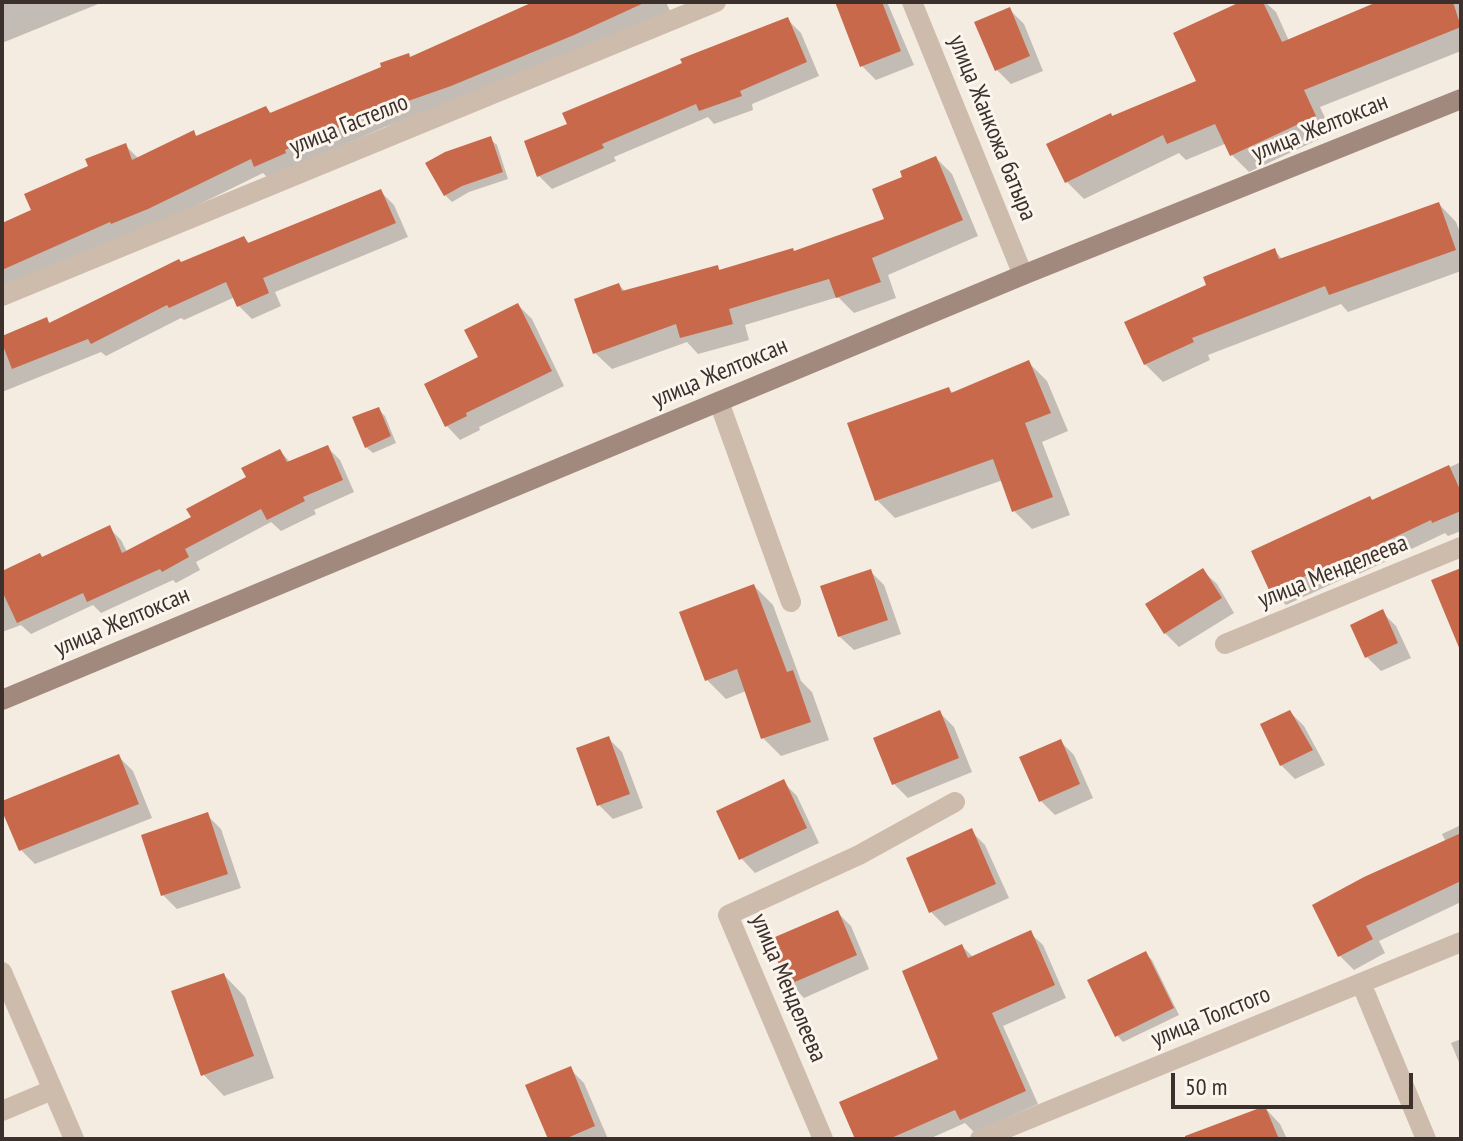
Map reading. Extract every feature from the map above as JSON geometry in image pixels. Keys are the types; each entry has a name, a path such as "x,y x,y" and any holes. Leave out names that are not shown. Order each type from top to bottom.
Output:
{"main road":[{"name":"улица Желтоксан","path":"2,700 1023,275 1461,99"}],"street":[{"name":"улица Гастелло","path":"2,296 716,2"},
{"name":"улица Жанкожа батыра","path":"912,2 1023,275"},
{"path":"719,402 791,602"},
{"name":"улица Менделеева","path":"1225,644 1461,547"},
{"name":"улица Менделеева","path":"823,1139 728,915 859,855 955,802"},
{"name":"улица Толстого","path":"980,1139 1461,942"},
{"path":"2,972 74,1139"},
{"path":"1361,983 1426,1139"},
{"path":"2,1111 52,1090"}],"building":[{"path":"533,2 646,2 451,86 371,114 285,150 286,153 254,167 251,159 148,209 110,222 2,270 2,223 31,210 24,194 88,166 85,159 126,143 132,160 194,130 196,136 266,106 270,113 381,67 380,63 409,53 410,57"},
{"path":"835,2 882,2 901,51 860,67"},
{"path":"1240,2 1263,2 1282,42 1377,2 1453,2 1461,27 1304,90 1316,116 1230,156 1215,124 1167,144 1163,135 1065,183 1046,144 1111,113 1112,116 1196,81 1173,33"},
{"path":"1010,7 1030,56 995,71 974,22"},
{"path":"788,17 807,62 740,91 742,96 699,111 696,104 602,144 604,148 537,177 524,141 567,124 562,113 682,63 680,59"},
{"path":"491,136 503,172 462,186 444,196 425,163 445,152"},
{"path":"936,156 963,220 872,258 881,282 836,298 829,279 729,309 733,324 680,338 676,324 593,354 574,299 619,283 622,291 718,265 719,270 793,248 794,251 884,219 872,189 902,177 900,171"},
{"path":"381,189 396,223 263,278 269,293 237,307 226,282 169,308 167,305 91,344 88,339 12,369 2,336 47,317 49,323 179,259 181,262 244,236 248,243"},
{"path":"1439,202 1456,250 1329,295 1325,286 1192,338 1194,342 1144,365 1124,322 1206,285 1203,277 1275,248 1279,259"},
{"path":"518,303 552,371 466,413 467,416 445,427 424,384 478,357 464,330"},
{"path":"1029,360 1051,413 1025,423 1053,497 1012,512 993,459 875,501 847,423 949,387 951,393"},
{"path":"379,407 391,436 365,448 352,417"},
{"path":"328,445 343,480 303,497 305,501 267,520 261,509 185,549 189,557 162,572 160,569 87,602 83,593 17,623 2,591 2,571 40,553 42,557 110,525 122,553 191,517 186,509 246,477 241,468 280,449 287,462"},
{"path":"1449,465 1461,492 1461,511 1432,523 1431,520 1270,592 1251,551 1370,496 1372,500"},
{"path":"1203,568 1222,598 1164,634 1145,604"},
{"path":"1461,568 1461,650 1460,650 1431,580"},
{"path":"871,569 888,620 838,637 820,586"},
{"path":"754,584 787,672 793,670 811,722 761,739 737,669 705,681 679,612"},
{"path":"1383,609 1398,643 1365,658 1350,625"},
{"path":"940,710 959,758 892,785 873,738"},
{"path":"1290,710 1313,750 1280,766 1260,724"},
{"path":"609,736 630,794 597,806 576,748"},
{"path":"1061,739 1080,784 1039,802 1019,757"},
{"path":"119,754 139,804 19,851 2,811 2,801"},
{"path":"784,779 807,828 739,860 716,811"},
{"path":"208,812 228,874 161,896 141,835"},
{"path":"972,828 996,884 929,913 906,858"},
{"path":"1461,833 1461,881 1366,926 1373,939 1338,957 1312,905 1364,877"},
{"path":"838,910 857,955 788,985 768,940"},
{"path":"1031,930 1055,985 992,1013 1026,1091 960,1120 955,1110 889,1139 855,1139 839,1102 938,1059 902,971 962,944 968,958"},
{"path":"1146,951 1174,1008 1115,1037 1087,980"},
{"path":"224,973 254,1056 201,1076 171,991"},
{"path":"571,1066 595,1126 565,1139 548,1139 525,1085"},
{"path":"1265,1106 1279,1139 1185,1139 1185,1136"}]}
